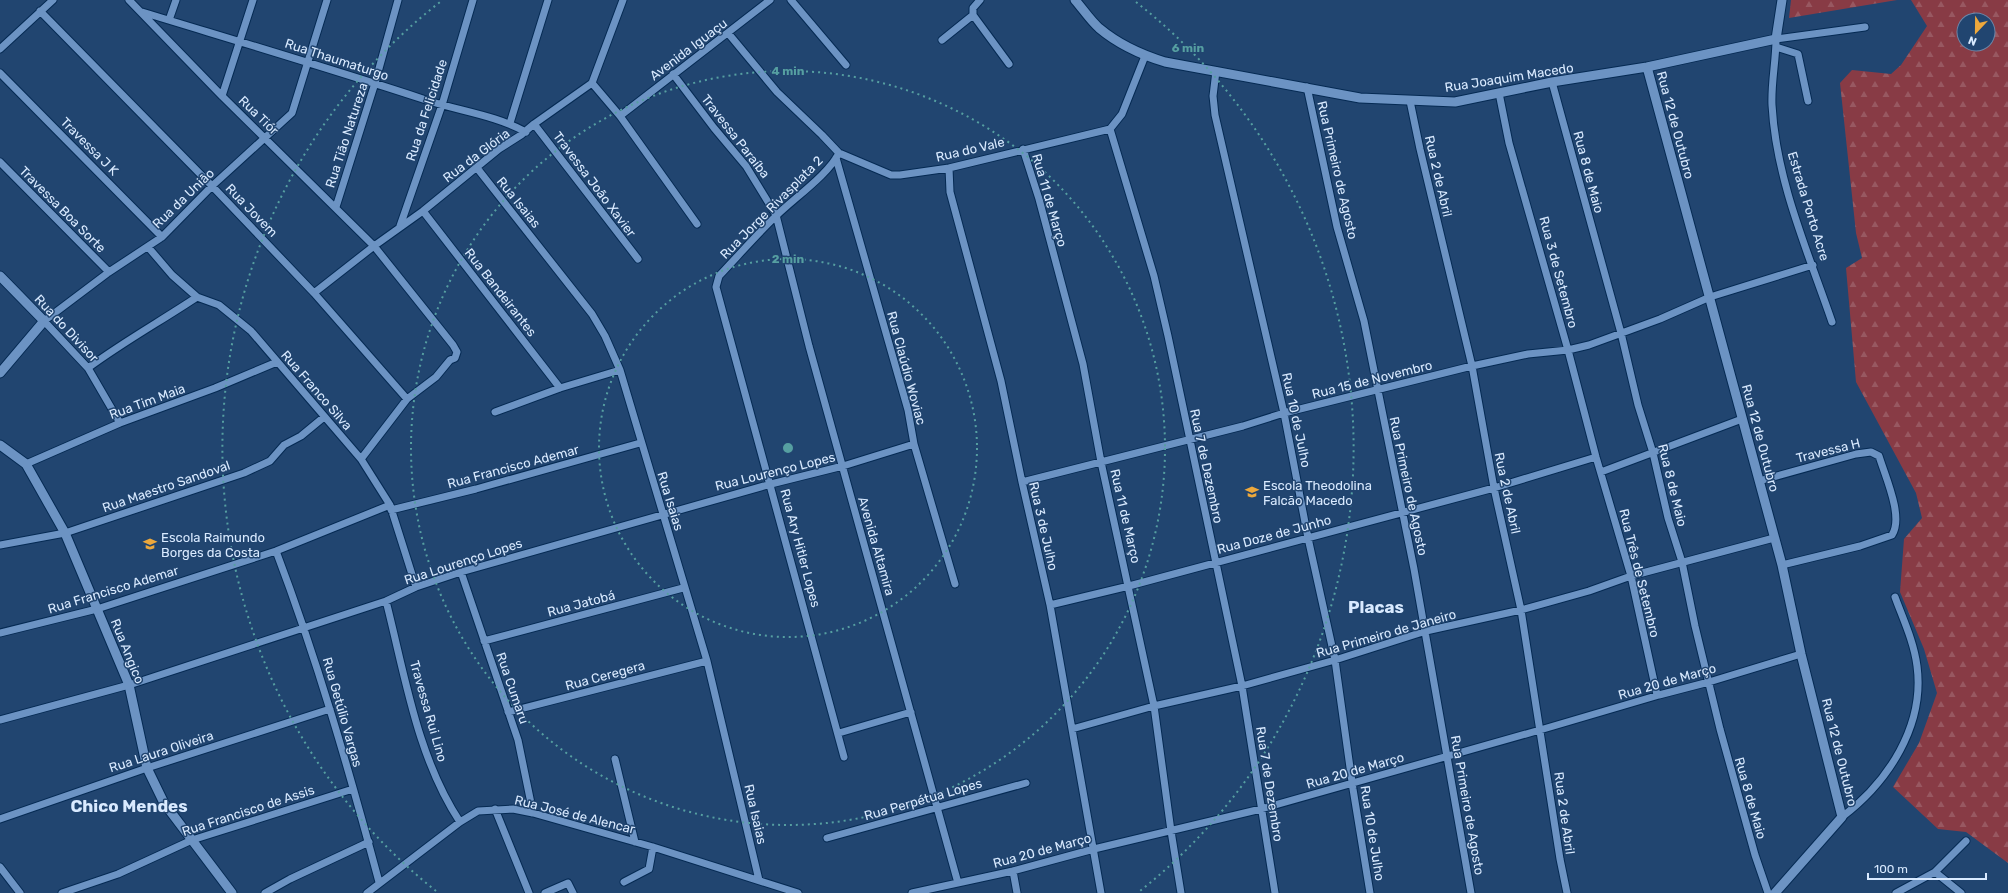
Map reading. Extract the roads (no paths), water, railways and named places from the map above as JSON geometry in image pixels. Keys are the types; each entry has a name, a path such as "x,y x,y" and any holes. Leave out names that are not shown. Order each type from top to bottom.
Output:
{"street":[{"path":"0,49 53,0"},
{"name":"Rua Tiór","path":"129,0 222,96 374,246 453,345 457,352 455,358 450,360 436,377 407,399"},
{"path":"169,20 176,0"},
{"path":"222,96 253,0"},
{"name":"Rua da União","path":"0,373 44,321 109,272 162,237 212,186 292,113 327,0"},
{"name":"Rua Tião Natureza","path":"336,207 376,83 398,0"},
{"name":"Rua da Felicidade","path":"400,227 442,105 473,0"},
{"path":"510,123 548,0"},
{"path":"623,0 592,83 620,116 698,224"},
{"name":"Avenida Iguaçu","path":"620,116 673,74 728,34 770,0"},
{"path":"790,0 846,65"},
{"path":"942,40 972,13 980,0"},
{"name":"Rua Joaquim Macedo","path":"1074,0 1100,28 1123,44 1145,56 1183,66 1360,98 1455,102 1552,82 1647,68 1776,43"},
{"name":"Estrada Porto Acre","path":"1782,0 1772,81 1775,136 1786,184 1832,322"},
{"name":"Rua Jovem","path":"40,11 212,186 314,293 407,399"},
{"name":"Rua Thaumaturgo","path":"140,11 376,83 442,105 510,123 526,132"},
{"path":"972,13 1009,64"},
{"path":"1776,43 1865,27"},
{"path":"728,34 777,92 822,134 837,155"},
{"path":"1776,43 1798,54 1808,101"},
{"path":"1110,129 1122,114 1145,56"},
{"name":"Rua 12 de Outubro","path":"1647,68 1782,565 1801,654 1842,817"},
{"name":"Rua 10 de Julho","path":"1216,71 1213,96 1215,115 1284,413 1308,538 1335,660 1370,893"},
{"name":"Travessa J K","path":"0,73 162,237"},
{"name":"Travessa Paraíba","path":"673,74 714,128 746,166 776,215"},
{"name":"Rua 8 de Maio","path":"1552,82 1621,333 1638,405 1654,453 1668,518 1682,562 1708,682 1740,802 1768,893"},
{"name":"Rua da Glória","path":"314,293 374,246 423,211 499,149 526,132 534,124 592,83"},
{"name":"Rua Primeiro de Agosto","path":"1307,88 1337,227 1364,321 1426,631 1471,893"},
{"name":"Rua 3 de Setembro","path":"1499,93 1509,143 1568,350 1596,457"},
{"name":"Rua 2 de Abril","path":"1410,101 1472,366 1476,396 1494,488 1521,610 1560,859 1567,893"},
{"name":"Travessa João Xavier","path":"534,124 638,259"},
{"name":"Rua do Vale","path":"837,155 891,175 900,175 949,168 1110,129"},
{"name":"Rua 7 de Dezembro","path":"1110,129 1154,276 1190,440 1242,686 1275,893"},
{"name":"Rua 11 de Março","path":"1023,149 1039,199 1083,364 1101,462 1154,706 1170,831 1181,893"},
{"name":"Rua Jorge Rivasplata 2","path":"719,276 776,215 837,155"},
{"name":"Rua Claúdio Woviac","path":"837,155 908,410 914,444 955,584"},
{"name":"Travessa Boa Sorte","path":"0,162 109,272"},
{"name":"Rua Isaias","path":"477,168 592,314 605,336 620,370 640,443 707,661 759,880"},
{"name":"Rua 3 de Julho","path":"949,168 950,192 1001,381 1050,605 1101,893"},
{"name":"Rua Bandeirantes","path":"423,211 560,388"},
{"name":"Avenida Altamira","path":"776,215 842,466 958,883"},
{"name":"Rua Franco Silva","path":"148,247 172,275 197,297 219,306 250,331 361,459 391,508 416,587"},
{"name":"Rua 15 de Novembro","path":"1022,482 1190,440 1284,413 1472,366 1528,354 1568,350 1589,345 1660,319 1710,297 1813,265"},
{"name":"Rua do Divisor","path":"0,276 88,368 120,422"},
{"name":"Rua Ary Hitler Lopes","path":"719,276 716,287 717,292 839,733 844,757"},
{"path":"88,368 121,344 155,325 197,297"},
{"name":"Rua Tim Maia","path":"26,464 120,422 215,388 277,362"},
{"path":"495,412 560,388 620,370"},
{"path":"361,459 407,399"},
{"name":"Rua Maestro Sandoval","path":"0,546 64,533 244,473 270,461 284,445 301,436 324,417"},
{"path":"1601,472 1742,419"},
{"name":"Rua Francisco Ademar","path":"0,633 97,609 276,550 391,508 476,490 640,443"},
{"name":"Rua Lourenço Lopes","path":"0,720 129,685 386,601 416,587 461,572 662,514 842,466 914,444"},
{"name":"Rua Angico","path":"0,445 26,464 64,533 129,685 147,768 164,803 232,893"},
{"name":"Travessa H","path":"1759,480 1856,454 1874,453 1879,456 1889,485 1896,526 1892,535 1882,540 1782,565"},
{"name":"Rua Três de Setembro","path":"1596,457 1631,576 1657,695"},
{"name":"Rua Doze de Junho","path":"1050,605 1129,586 1494,488 1596,457"},
{"name":"Rua Primeiro de Janeiro","path":"1072,729 1154,706 1242,686 1335,660 1426,631 1521,610 1589,591 1631,576 1774,538"},
{"name":"Rua Getúlio Vargas","path":"276,550 305,627 380,882"},
{"name":"Rua Cumaru","path":"461,572 518,740 533,813"},
{"name":"Rua Jatobá","path":"484,641 684,588"},
{"path":"1775,893 1842,817 1871,792 1886,774 1905,742 1916,703 1918,668 1912,642 1895,597"},
{"name":"Travessa Rui Lino","path":"386,601 417,723 427,754 446,801 460,822"},
{"name":"Rua 20 de Março","path":"913,893 1013,871 1094,849 1261,809 1447,755 1540,730 1657,695 1708,682 1801,654"},
{"name":"Rua Ceregera","path":"508,712 707,661"},
{"name":"Rua Laura Oliveira","path":"0,819 147,768 330,709"},
{"path":"839,733 911,712"},
{"path":"615,759 635,842"},
{"name":"Rua Perpétua Lopes","path":"827,838 1026,783"},
{"name":"Rua Francisco de Assis","path":"62,893 118,874 192,840 353,789"},
{"path":"495,809 528,893"},
{"name":"Rua José de Alencar","path":"367,893 460,822 478,811 513,809 533,813 653,847 798,893"},
{"path":"1896,893 1935,872 1966,841"},
{"path":"265,893 290,879 368,842"},
{"path":"624,882 647,872 649,869 653,847"},
{"path":"0,867 20,893"},
{"path":"1013,871 1017,893"},
{"path":"1935,872 1961,893"},
{"path":"545,893 568,883 573,893"}],"place":[{"name":"Escola Theodolina Falcão Macedo","path":"1252,492"},
{"name":"Escola Raimundo Borges da Costa","path":"150,544"}],"district":[{"name":"Placas","path":"1376,607"},
{"name":"Chico Mendes","path":"129,806"}]}
